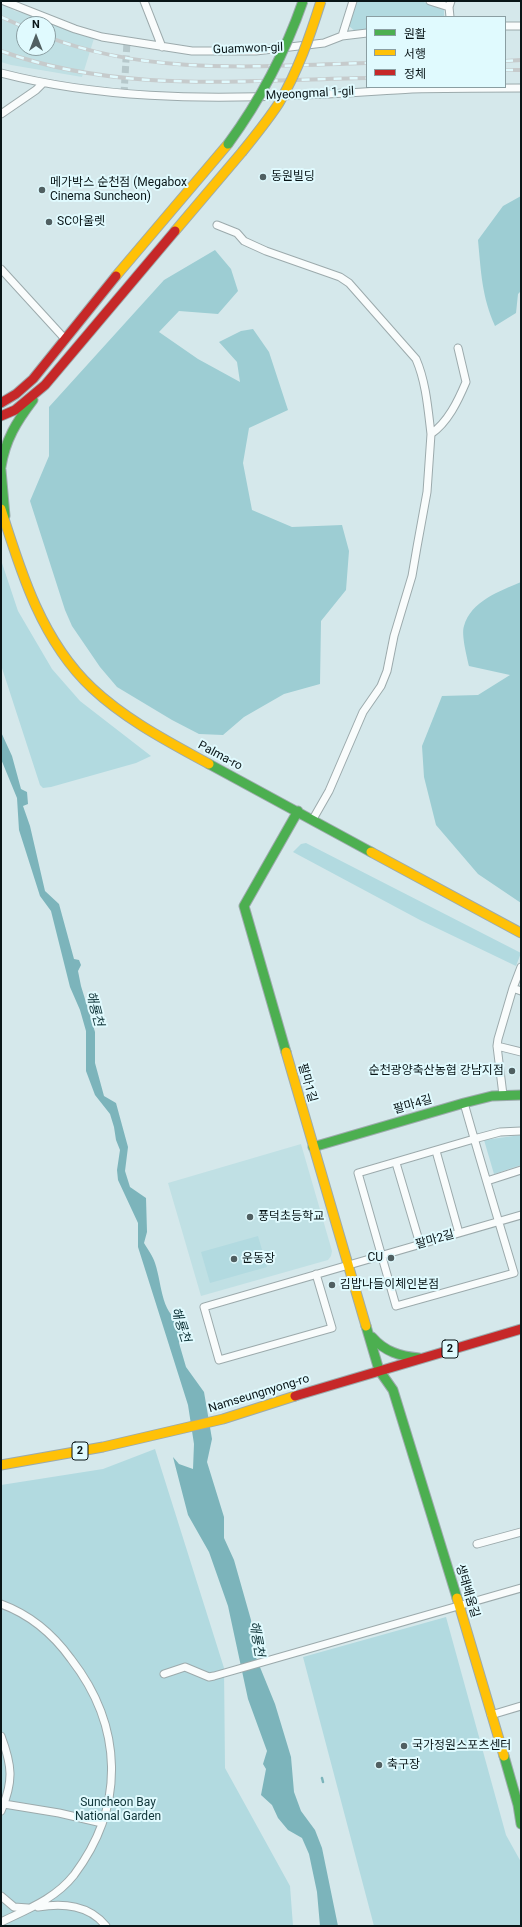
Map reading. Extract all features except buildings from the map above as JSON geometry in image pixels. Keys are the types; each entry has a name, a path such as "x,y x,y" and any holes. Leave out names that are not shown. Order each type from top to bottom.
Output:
{"main road":[{"path":"1,403 16,394 32,379 228,144 251,114 268,87 280,63 303,1"},
{"path":"1,467 2,451 6,438 45,385 242,152 283,96 294,75 311,34 321,1"},
{"path":"1,416 15,410 45,385"},
{"path":"1,470 7,528"},
{"name":"Palma-ro","path":"1,509 30,591 47,628 68,662 90,686 121,712 141,726 521,933"},
{"name":"팔마1길","path":"298,811 244,906 379,1370"},
{"name":"팔마4길","path":"313,1147 464,1103 503,1095 521,1095"},
{"name":"Namseungnyong-ro","path":"1,1465 79,1452 223,1419 379,1370 521,1329"},
{"path":"368,1333 378,1345 388,1352 419,1358"},
{"name":"생태배움길","path":"379,1370 393,1390 518,1805 521,1824"}],"street":[{"name":"Guamwon-gil","path":"4,1 75,29 102,37 127,42 192,50 256,51 324,43 342,36 366,33"},
{"path":"144,1 162,47"},
{"path":"342,36 353,1"},
{"path":"430,1 450,4 450,16"},
{"path":"506,26 521,26"},
{"path":"1,73 43,82 36,90 1,114"},
{"name":"Myeongmal 1-gil","path":"43,82 124,94 271,96 412,89 521,88"},
{"path":"217,225 237,233 244,241 266,251 330,273 349,283 416,359 420,368 425,392 431,434 428,486 412,576 395,631 387,671 381,686 363,712 332,784 313,819"},
{"path":"1,269 65,339"},
{"path":"431,434 447,419 466,382 458,348"},
{"path":"503,1095 497,1046 513,988 521,967"},
{"path":"513,988 521,991"},
{"path":"497,1046 521,1052"},
{"path":"464,1103 474,1138 499,1221 518,1272 396,1306 358,1173 436,1151 474,1138 500,1132 521,1131"},
{"path":"436,1151 459,1233"},
{"path":"396,1163 420,1244"},
{"path":"487,1181 521,1170"},
{"name":"팔마2길","path":"316,1274 332,1328 219,1360 204,1307 316,1274 382,1256 521,1215"},
{"path":"477,1544 521,1532"},
{"path":"164,1674 185,1667 209,1677 214,1676 292,1655 521,1588"},
{"path":"1,1604 18,1611 45,1629 60,1644 82,1673 97,1700 107,1728 112,1770 111,1788 97,1837 73,1876 48,1900 1,1922"},
{"path":"491,1715 521,1706"},
{"path":"1,1736 10,1762 11,1777 2,1807 52,1811 102,1822"},
{"path":"1,1896 14,1907 51,1905 77,1907 90,1912 106,1926"}],"shaded area":[{"path":"1,3 15,11 34,16 16,16 16,56 56,56 56,22 96,32 82,77 1,62"},
{"path":"521,196 521,291 518,294 516,313 495,326 487,305 481,274 478,240 503,206"},
{"path":"215,250 231,269 238,291 218,314 179,311 159,332 198,359 240,382 237,362 219,342 241,331 253,329 269,352 288,410 249,428 243,463 252,510 292,527 342,525 349,551 346,590 321,621 320,684 284,694 244,717 223,735 199,734 172,720 117,687 100,667 72,626 65,610 30,501 49,456 49,407 164,280"},
{"path":"521,582 521,903 478,874 436,825 424,777 422,746 442,696 478,695 510,675 469,666 463,630 468,617 480,603 496,593"},
{"name":"풍덕초등학교","path":"301,1144 332,1251 331,1256 328,1260 201,1296 168,1183"}],"green space":[{"path":"357,1 420,1 444,8 444,16 366,16 366,31 356,32 349,26"},
{"path":"1,560 18,611 52,669 80,701 151,756 136,763 51,787 43,788 40,785 1,665"},
{"path":"306,843 521,953 516,966 420,920 293,852 301,844"},
{"path":"521,1135 521,1165 494,1174 484,1140"},
{"name":"운동장","path":"258,1236 267,1267 210,1283 201,1252"},
{"name":"Suncheon Bay National Garden","path":"155,1449 224,1668 225,1768 290,1886 293,1926 1,1926 1,1485 103,1469"},
{"name":"국가정원스포츠센터","path":"446,1617 506,1835 521,1862 521,1926 374,1926 303,1657"}],"water":[{"name":"해룡천","path":"1,732 12,756 21,789 27,792 28,804 23,806 30,826 45,891 59,904 74,959 79,960 81,965 78,971 95,1032 95,1063 104,1096 116,1103 128,1147 125,1171 130,1187 146,1198 147,1232 144,1243 154,1260 167,1308 178,1321 187,1326 179,1343 186,1367 204,1392 212,1439 207,1462 224,1517 224,1538 234,1560 251,1620 253,1650 275,1704 291,1757 294,1792 301,1811 315,1830 322,1848 338,1926 320,1926 317,1892 309,1854 302,1838 288,1830 278,1818 272,1805 261,1795 266,1769 263,1764 267,1751 248,1699 228,1606 209,1552 188,1515 173,1457 179,1464 193,1469 194,1444 188,1405 138,1247 138,1223 118,1180 117,1170 120,1150 116,1140 114,1127 110,1114 95,1095 86,1071 86,1031 80,1010 70,987 51,911 40,896 19,830 17,798 1,759"}],"waterway":[{"path":"322,1778 323,1782"}],"tunnel":[{"path":"124,94 127,42"}],"railway":[{"path":"1,17 16,24"},
{"path":"56,39 87,49 126,58 166,63 206,66 286,66 366,63"},
{"path":"1,51 46,65 91,74 136,79 228,82 366,78"},
{"path":"506,61 521,60"},
{"path":"506,70 521,70"}],"traffic: fast":[{"path":"228,144 251,110 271,75 288,39 303,1"},
{"path":"1,467 5,448 12,431 33,400"},
{"path":"1,470 5,516"},
{"path":"209,764 371,852"},
{"path":"286,1052 244,906 298,811"},
{"path":"313,1147 464,1103 492,1096 521,1095"},
{"path":"366,1326 379,1370 393,1390 457,1598"},
{"path":"372,1337 388,1350 405,1356 419,1358"},
{"path":"504,1756 518,1805 521,1824"}],"traffic: slow":[{"path":"242,152 270,116 286,91 303,53 321,1"},
{"path":"116,276 228,144"},
{"path":"175,231 242,152"},
{"path":"1,509 25,581 35,605 60,649 75,669 105,700 133,720 209,764"},
{"path":"371,852 521,933"},
{"path":"286,1052 366,1326"},
{"path":"1,1465 103,1447 223,1419 295,1396"},
{"path":"457,1598 504,1756"}],"traffic: jam":[{"path":"1,416 15,410 45,385 175,231"},
{"path":"1,403 16,394 33,379 116,276"},
{"path":"295,1396 521,1329"}],"place":[{"name":"동원빌딩","path":"263,177"},
{"name":"메가박스 순천점 (Megabox Cinema Suncheon)","path":"42,190"},
{"name":"SC아울렛","path":"49,222"},
{"name":"순천광양축산농협 강남지점","path":"512,1071"},
{"name":"풍덕초등학교","path":"250,1217"},
{"name":"CU","path":"391,1258"},
{"name":"운동장","path":"234,1259"},
{"name":"김밥나들이체인본점","path":"332,1285"},
{"name":"국가정원스포츠센터","path":"404,1746"},
{"name":"축구장","path":"379,1765"}]}
